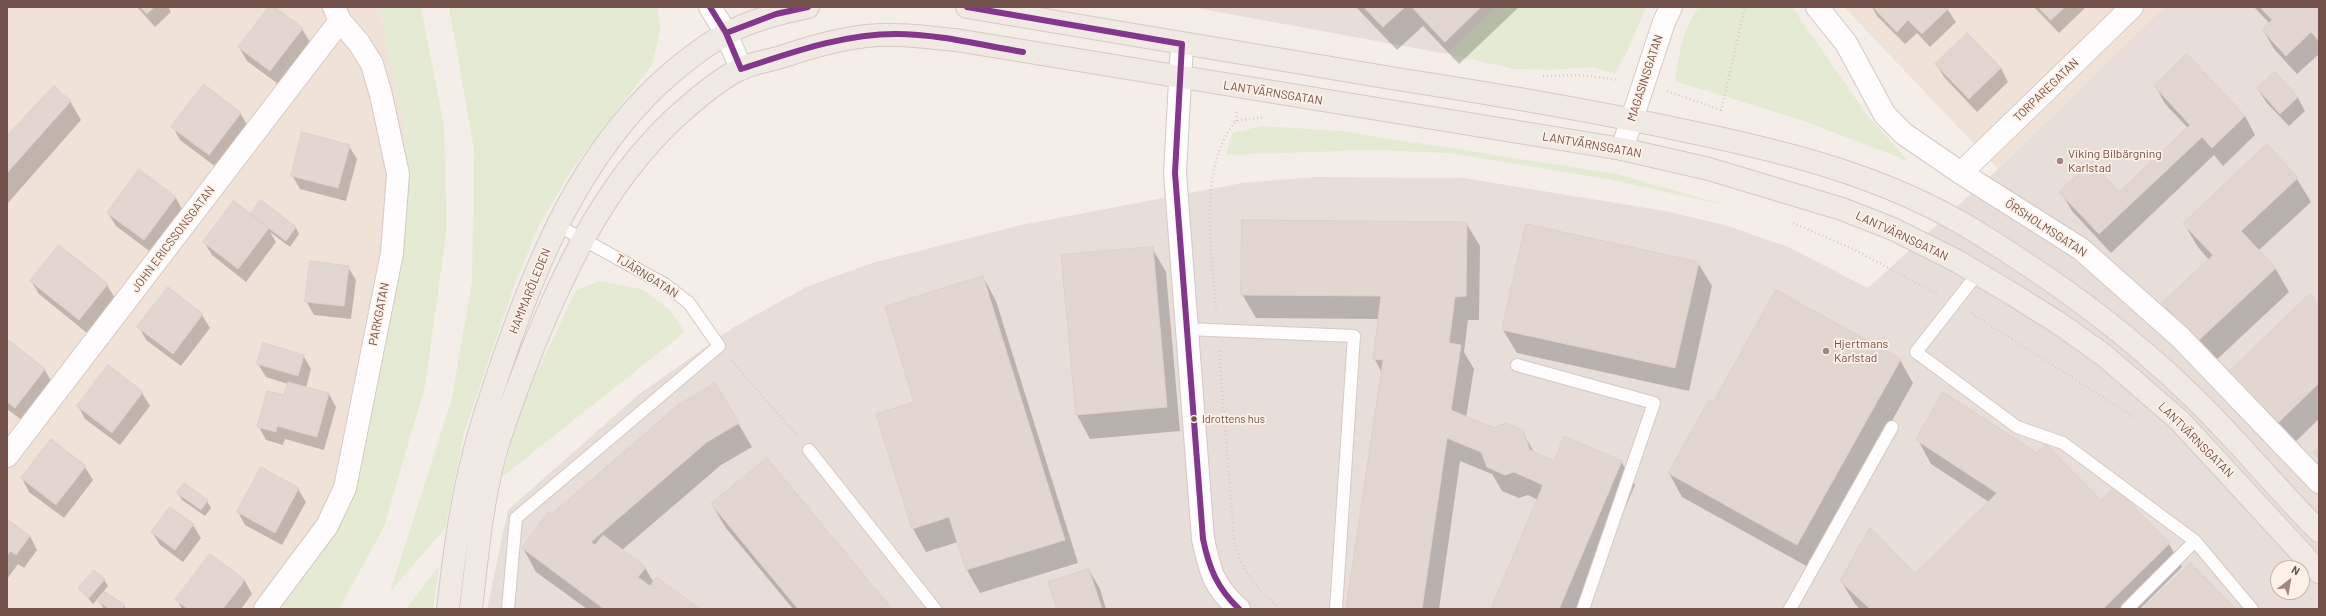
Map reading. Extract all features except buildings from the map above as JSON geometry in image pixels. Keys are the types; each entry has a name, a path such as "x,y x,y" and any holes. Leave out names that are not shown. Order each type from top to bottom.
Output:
{"main road":[{"path":"726,33 776,14 808,7"},
{"name":"LANTVÄRNSGATAN","path":"967,7 1182,44 1516,98 1631,119 1796,155 1854,174 1906,196 1972,229 2078,298 2120,331 2197,401 2282,494 2319,531"},
{"name":"HAMMARÖLEDEN","path":"448,609 457,536 472,458 520,310 557,225 595,158 639,104 683,62 726,33"},
{"name":"LANTVÄRNSGATAN","path":"741,69 826,44 855,38 896,34 956,40 1622,149 1709,170 1842,209 1893,229 1978,273 2060,324 2106,356 2180,421 2319,572"},
{"name":"HAMMARÖLEDEN","path":"471,609 483,512 494,459 506,418 544,322 584,238 628,167 659,131 704,92 741,69"}],"street":[{"path":"710,7 726,33 741,69"},
{"name":"MAGASINSGATAN","path":"1622,149 1664,22 1671,7"},
{"name":"ÖRSHOLMSGATAN","path":"1817,7 1846,43 1885,115 1904,134 1961,174 2081,248 2180,338 2319,482"},
{"name":"TORPAREGATAN","path":"1961,174 2132,7"},
{"name":"JOHN ERICSSONSGATAN","path":"7,456 337,14"},
{"name":"PARKGATAN","path":"265,609 327,526 345,488 392,253 398,174 382,95 372,64 359,43 337,14"},
{"path":"1182,44 1174,173 1186,329 1203,539 1210,574 1227,605"}],"lane":[{"name":"TJÄRNGATAN","path":"557,225 584,238 666,285 689,303 719,346"},
{"path":"1978,273 1916,352 2017,427 2063,443 2196,541 2252,609"},
{"path":"1186,329 1354,336 1336,609"},
{"path":"508,609 516,518 719,346"},
{"path":"1517,365 1654,403 1583,609"},
{"path":"1790,609 1892,427"},
{"path":"809,450 935,609"},
{"path":"2127,609 2196,541"}],"path":[{"path":"1716,137 1745,7"},
{"path":"1265,117 1236,121 1222,142 1214,170 1210,229 1234,540 1241,564 1250,581 1276,605 1277,609"},
{"path":"1789,221 1855,250 1954,304 2139,420"},
{"path":"719,346 809,450"}],"shaded area":[{"path":"7,7 379,7 404,122 408,213 349,510 275,609 7,609"},
{"path":"1191,7 1496,7 1447,54"},
{"path":"1844,7 2164,7 1998,169"},
{"path":"2164,7 2319,7 2319,609 487,609 508,510 638,395 734,327 806,287 872,263 1021,225 1242,183 1316,177 1464,178 1665,211 1725,225 1788,247 1868,288 1998,169"}],"green space":[{"path":"379,7 421,7 444,126 447,228 425,386 384,527 339,609 275,609 349,510 408,213 404,122"},
{"path":"449,7 658,7 660,31 652,65 571,171 539,225 513,289 464,433 445,528 390,592 452,398 472,281 474,150"},
{"path":"1496,7 1646,7 1627,52 1615,74 1593,67 1547,70 1515,69 1447,54"},
{"path":"1699,7 1792,7 1868,116 1908,161 1804,121 1675,81 1682,42 1689,23"},
{"path":"1262,126 1341,131 1617,174 1729,206 1607,179 1449,153 1371,150 1226,155 1232,133"},
{"path":"599,281 642,289 671,311 685,332 502,477 523,402 576,290"},
{"path":"439,566 433,609 406,609"}],"transit line":[{"path":"710,7 726,33 741,69 836,41 876,35 912,34 960,40 1023,52"},
{"path":"726,33 776,14 808,7"},
{"path":"967,7 1182,44 1175,173 1203,539 1208,559 1215,577 1225,593 1239,609"}],"place":[{"name":"Viking Bilbärgning Karlstad","path":"2060,161"},
{"name":"Hjertmans Karlstad","path":"1826,351"},
{"name":"Idrottens hus","path":"1194,419"}]}
